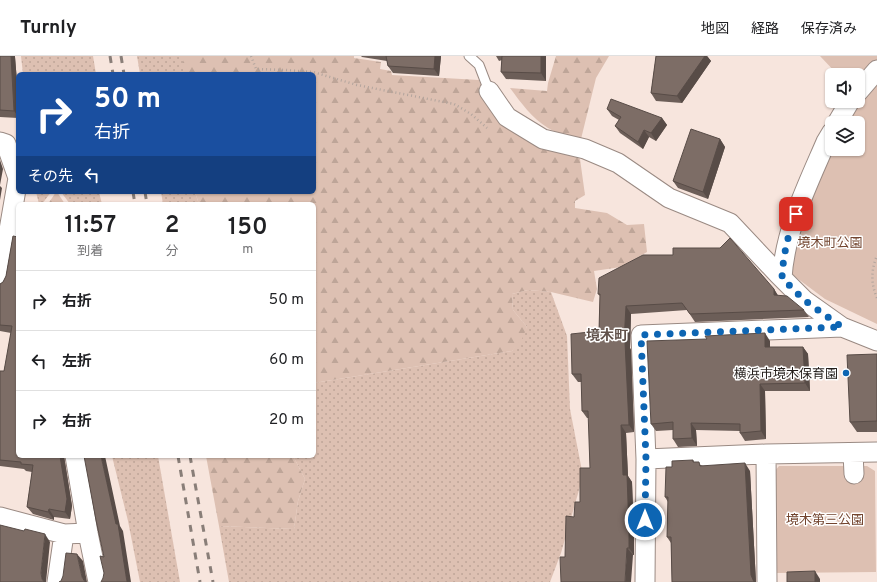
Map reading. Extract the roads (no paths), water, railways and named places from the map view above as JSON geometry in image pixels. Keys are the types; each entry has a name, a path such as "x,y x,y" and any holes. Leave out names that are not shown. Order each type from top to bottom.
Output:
{"street":[{"path":"865,84 877,70"},
{"path":"489,91 507,117 537,136 543,139 585,149 618,162 669,198 730,223 804,300 842,327 877,340"},
{"path":"0,142 6,144 16,172"},
{"path":"782,278 783,262 792,225 825,144"},
{"path":"0,282 16,190"},
{"path":"645,582 646,459 641,335 842,327"},
{"path":"646,459 766,454 877,452"},
{"path":"853,453 854,474"},
{"path":"766,454 770,572"},
{"path":"76,458 88,533 98,582"},
{"path":"0,517 64,534 88,533"},
{"path":"56,582 64,534"}],"lane":[{"path":"469,56 479,65 489,91"}],"railway":[{"path":"110,56 113,72"},
{"path":"121,56 124,72"},
{"path":"133,194 135,202"},
{"path":"145,194 147,202"},
{"path":"178,458 200,582"},
{"path":"190,458 213,582"}],"place":[{"name":"横浜市境木保育園","path":"846,373"}],"district":[{"name":"境木町","path":"607,335"}],"park label":[{"name":"境木町公園","path":"830,242"},
{"name":"境木第三公園","path":"825,519"}]}
